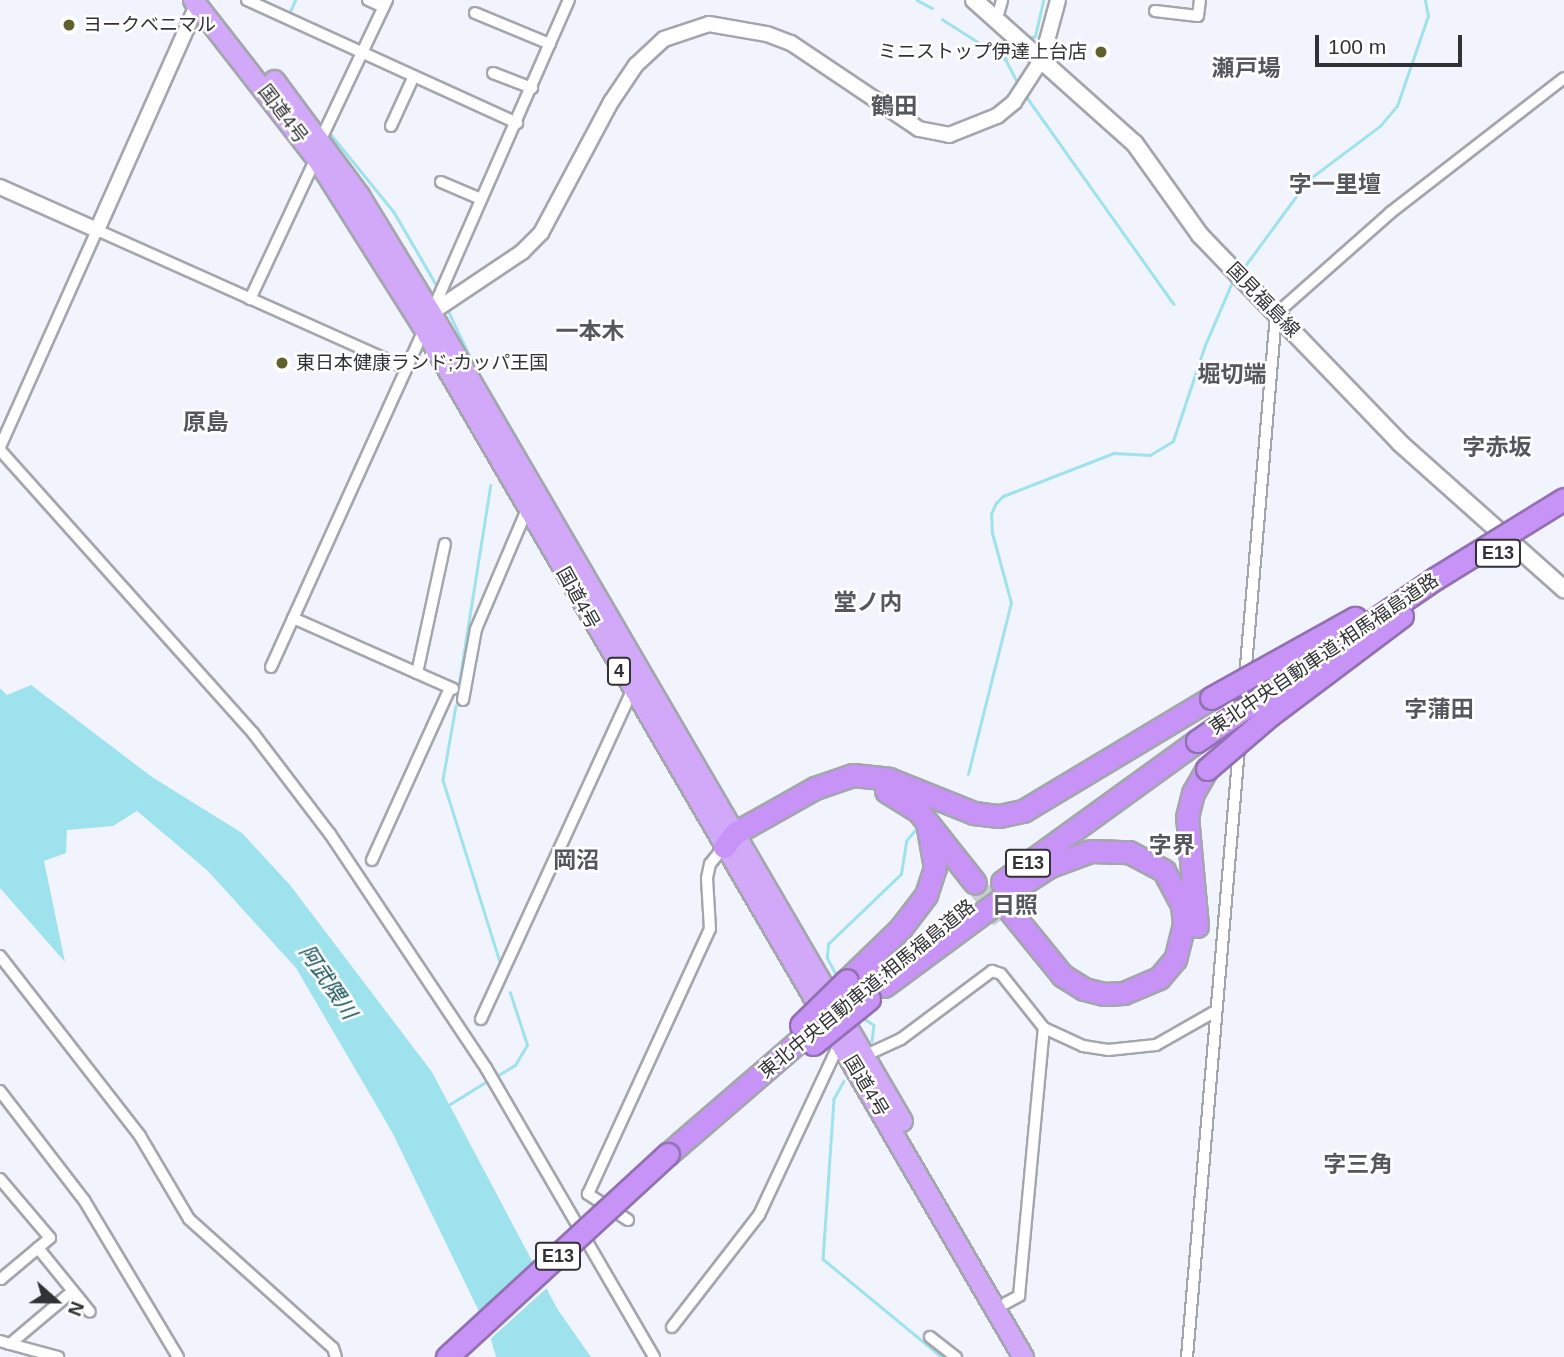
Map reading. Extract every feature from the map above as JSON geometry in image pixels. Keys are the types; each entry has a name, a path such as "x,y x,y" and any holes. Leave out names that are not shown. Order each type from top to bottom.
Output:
{"highway":[{"name":"国道4号","path":"201,2 318,149 536,489 1023,1357"},
{"name":"国道4号","path":"427,321 527,508 631,693 734,842"},
{"name":"東北中央自動車道;相馬福島道路","path":"866,989 1202,754 1434,586 1564,499"},
{"name":"東北中央自動車道;相馬福島道路","path":"1434,586 1564,512"},
{"path":"734,842 841,778 877,776 974,813 999,816 1023,811 1211,698 1434,586"},
{"path":"807,1034 866,989 1048,867 1091,852 1129,852 1164,871 1182,905 1184,924 1175,959 1159,978 1124,993 1104,994 1084,989 1062,975 1006,915 1052,981 1081,999 1123,1005 1161,990 1186,962 1196,935 1187,817 1202,754 1270,715 1434,586"},
{"path":"734,842 844,791 879,789 901,797 919,812 980,879 910,788"},
{"path":"866,989 932,882 933,838 919,812"},
{"name":"東北中央自動車道;相馬福島道路","path":"447,1357 673,1157 688,1137 807,1034"},
{"name":"東北中央自動車道;相馬福島道路","path":"462,1357 807,1034"},
{"name":"国道4号","path":"845,1037 864,1056 1038,1357"}],"main road":[{"name":"国見福島線","path":"974,0 1135,144 1200,235 1400,443 1564,589"}],"street":[{"path":"247,0 413,78 517,123"},
{"path":"250,299 386,4 368,0"},
{"path":"271,667 517,123 569,0"},
{"path":"996,18 1002,0"},
{"path":"427,321 513,258 541,233 625,80 652,48 680,32 726,24 792,43 934,135 965,131 997,116 1014,102 1042,59 1058,0"},
{"path":"1155,11 1198,16 1200,0"},
{"path":"201,2 0,449 253,733 352,865 493,1079 654,1357"},
{"path":"475,13 550,44"},
{"path":"493,73 532,88"},
{"path":"391,126 413,78"},
{"path":"1187,1357 1214,1012 1276,314 1390,213 1564,78"},
{"path":"441,182 481,199"},
{"path":"0,187 405,368"},
{"path":"293,618 450,688 463,697 475,629 536,489"},
{"path":"417,673 445,544"},
{"path":"372,860 450,688"},
{"path":"481,1019 631,693"},
{"path":"628,1220 588,1194 710,929 707,878 710,864 734,842"},
{"path":"0,956 140,1136 188,1219 332,1348 336,1357"},
{"path":"864,1056 901,1039 992,971 1001,974 1044,1028 1083,1046 1130,1049 1179,1035 1214,1012"},
{"path":"1006,1303 1019,1296 1044,1028"},
{"path":"671,1327 759,1215 845,1037"},
{"path":"0,1091 84,1200 178,1357"},
{"path":"0,1178 50,1238 0,1280"},
{"path":"38,1248 90,1312"},
{"path":"5,1342 73,1291"},
{"path":"930,1337 956,1357"},
{"path":"5,1342 58,1357"}],"water":[{"name":"阿武隈川","path":"31,685 152,777 242,833 290,885 432,1072 558,1310 591,1357 496,1357 489,1332 392,1132 296,968 208,871 137,811 113,826 67,830 66,853 44,861 65,962 0,888 0,688 7,695"}],"pier":[{"path":"538,1265 549,1286 488,1341 486,1333"}],"waterway":[{"path":"288,16 295,0"},
{"path":"917,0 932,8"},
{"path":"1011,21 1029,38 1035,36 1043,0"},
{"path":"1242,270 1308,180 1380,126 1397,106 1428,16 1425,0"},
{"path":"942,19 1006,60"},
{"path":"1004,37 1006,60 1018,84"},
{"path":"1026,96 1174,304"},
{"path":"329,132 394,212 437,286"},
{"path":"968,774 1011,603 992,533 991,514 996,503 1003,496 1114,453 1150,455 1173,441 1205,345 1233,280"},
{"path":"447,308 473,363"},
{"path":"458,689 490,486"},
{"path":"456,706 443,780 501,965"},
{"path":"838,979 827,958 828,944 901,874 906,841 916,829"},
{"path":"495,1077 515,1065 527,1045 510,993"},
{"path":"862,1017 874,1025 872,1041"},
{"path":"447,1106 489,1080"},
{"path":"844,1081 834,1099 823,1259 942,1357"}],"tunnel":[{"path":"975,883 1002,919"}],"place":[{"name":"ヨークベニマル","path":"69,25"},
{"name":"ミニストップ伊達上台店","path":"1101,52"},
{"name":"東日本健康ランド;カッパ王国","path":"282,363"}],"district":[{"name":"瀬戸場","path":"1246,68"},
{"name":"鶴田","path":"894,106"},
{"name":"字一里壇","path":"1335,184"},
{"name":"一本木","path":"590,331"},
{"name":"堀切端","path":"1232,374"},
{"name":"原島","path":"206,422"},
{"name":"字赤坂","path":"1497,447"},
{"name":"堂ノ内","path":"868,602"},
{"name":"字蒲田","path":"1439,709"},
{"name":"字界","path":"1172,845"},
{"name":"岡沼","path":"576,860"},
{"name":"日照","path":"1015,905"},
{"name":"字三角","path":"1358,1164"}]}
